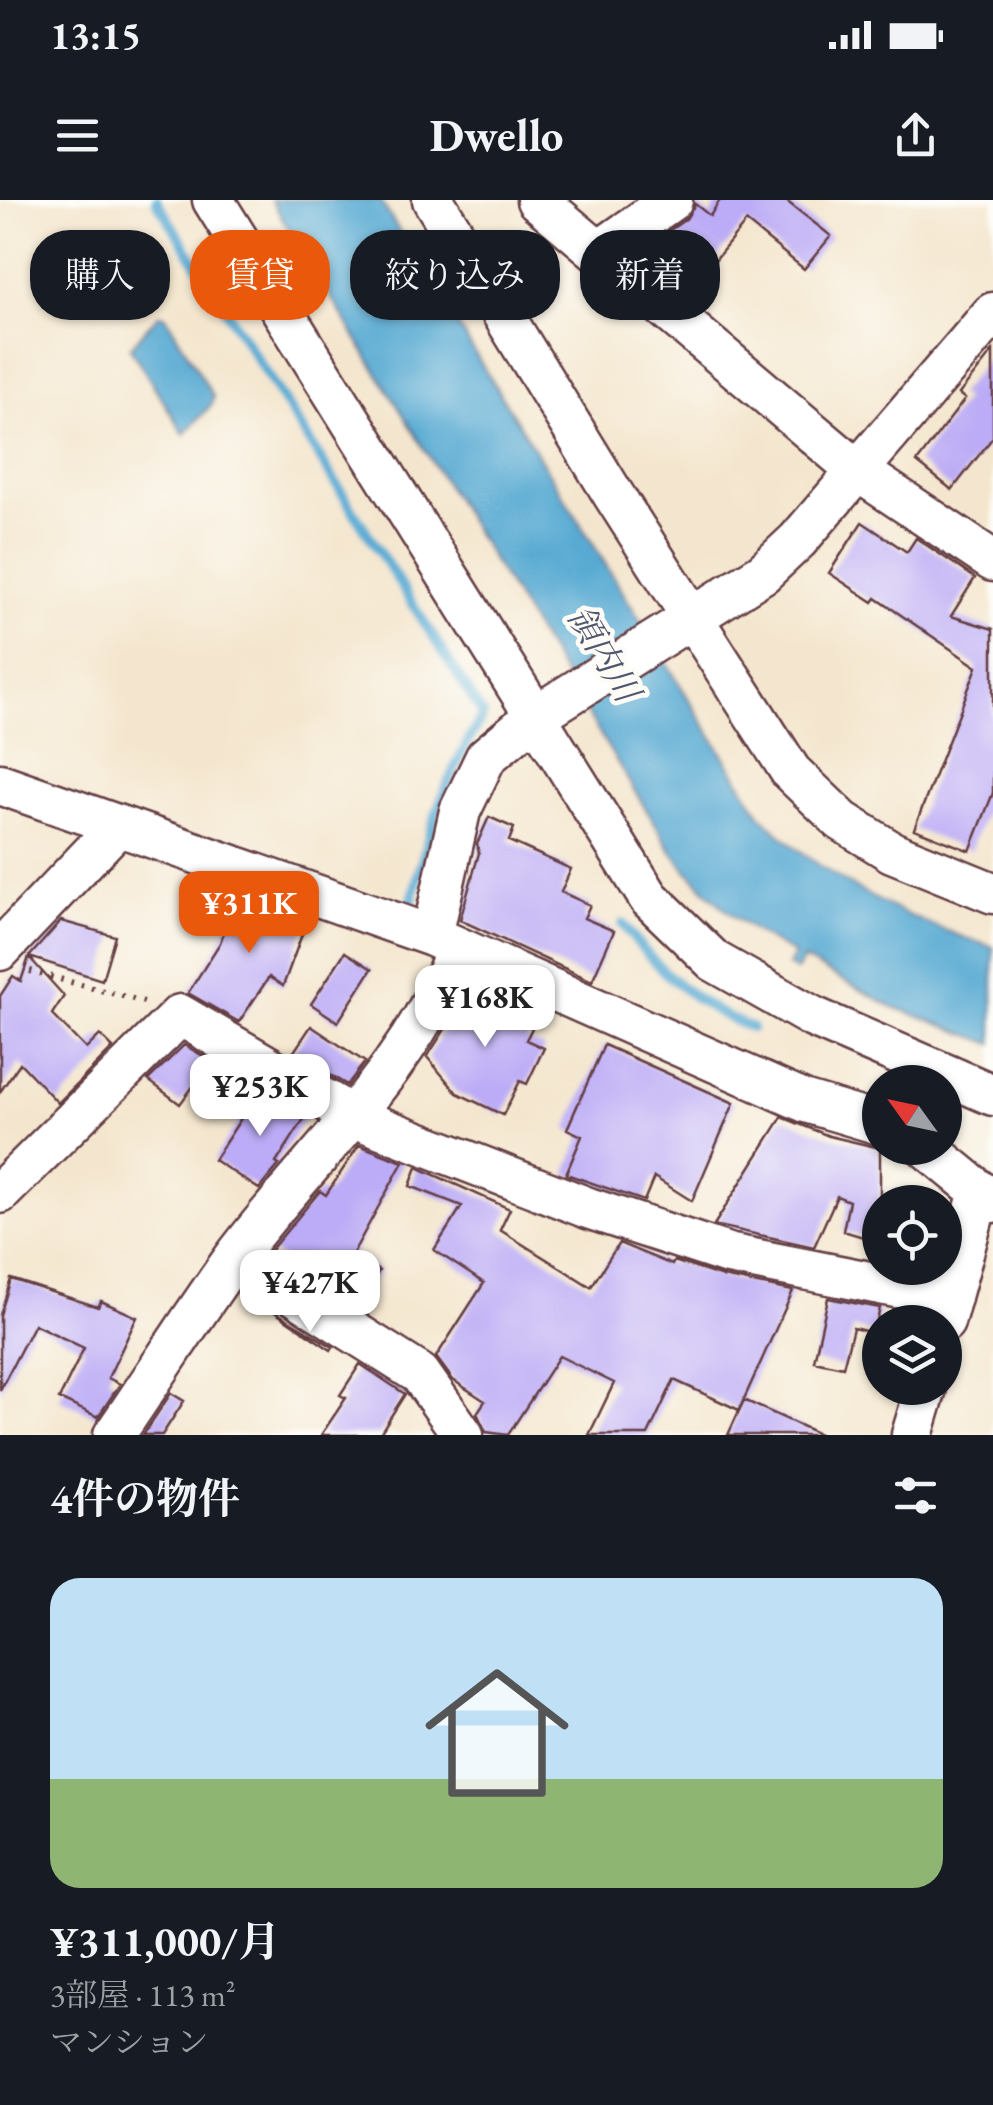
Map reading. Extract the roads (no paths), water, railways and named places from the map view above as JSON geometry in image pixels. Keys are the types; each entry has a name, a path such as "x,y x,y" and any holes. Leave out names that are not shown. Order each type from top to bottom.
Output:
{"street":[{"path":"213,200 539,714 649,898 714,961 813,1016 993,1095"},
{"path":"433,200 690,621 791,772 818,802 892,852 993,893"},
{"path":"537,200 580,237"},
{"path":"629,230 672,200"},
{"path":"114,1435 236,1257 356,1118 437,1000 460,811 486,756 539,714 763,573 858,471 993,313"},
{"path":"679,320 858,471 993,561"},
{"path":"0,784 445,942 806,1102 862,1119"},
{"path":"8,959 117,826"},
{"path":"0,1193 180,1015 356,1118 588,1208 728,1254 927,1305"},
{"path":"948,1165 986,1196 949,1305"},
{"path":"236,1257 420,1374 463,1435"},
{"path":"912,1435 921,1405"}],"water":[{"name":"領内川","path":"271,200 380,200 399,230 350,230 350,320 454,320 760,814 810,858 868,895 993,947 993,1044 891,1006 803,959 796,971 788,966 794,954 742,922 687,870 330,296 330,230 289,230"},
{"path":"154,320 168,320 213,396 212,404 184,434 130,348"}],"waterway":[{"path":"156,200 483,715 439,807 411,905"},
{"path":"623,924 649,956 696,998 752,1028"}]}
